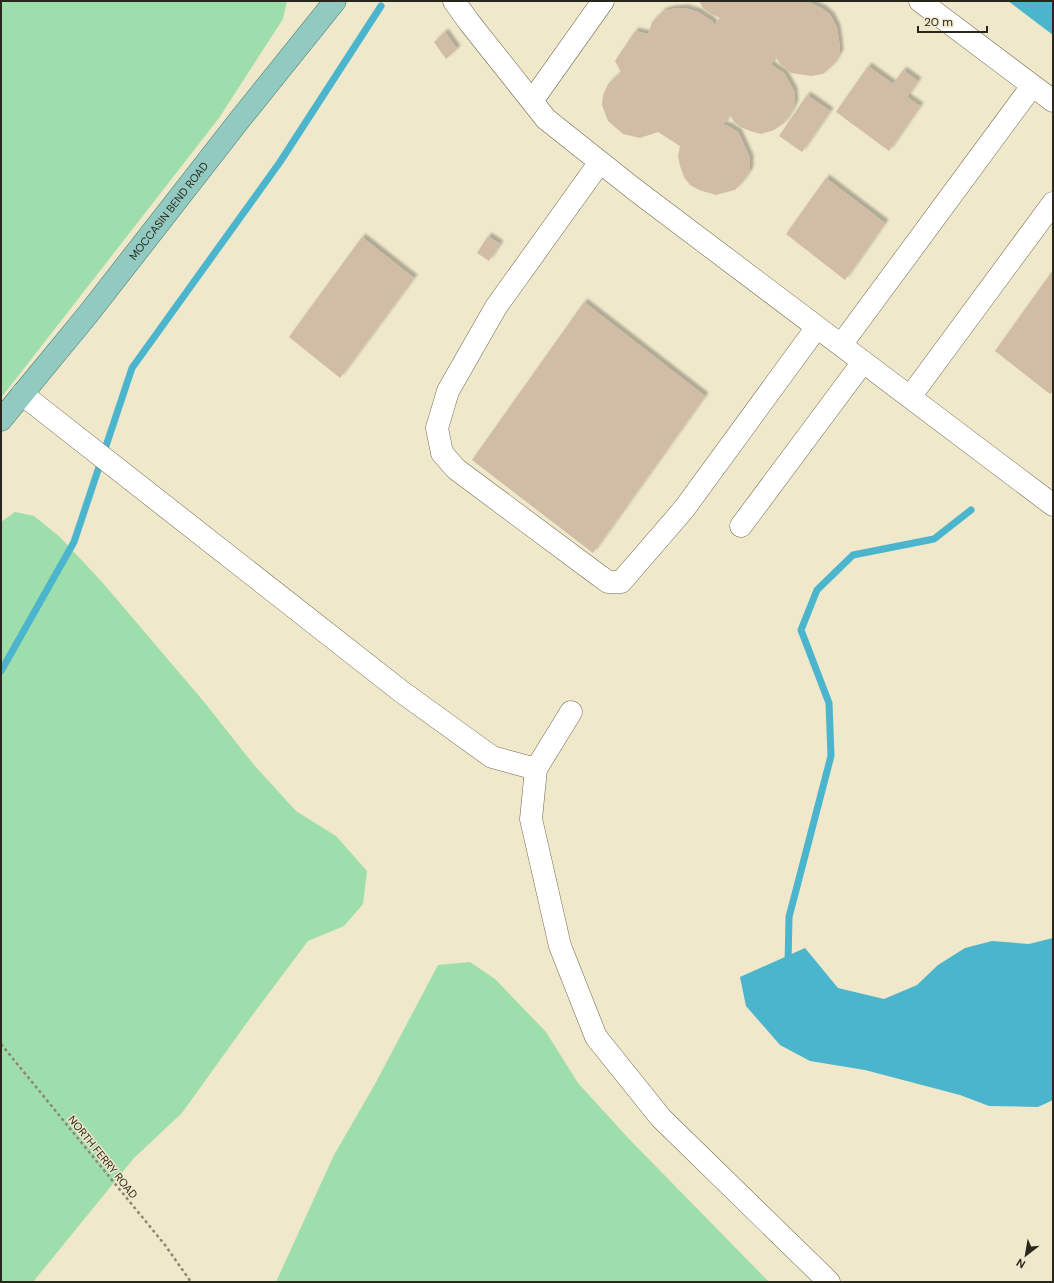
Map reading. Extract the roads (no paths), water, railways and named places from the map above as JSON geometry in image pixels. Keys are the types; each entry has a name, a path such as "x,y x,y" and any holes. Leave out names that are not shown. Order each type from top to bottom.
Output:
{"main road":[{"name":"MOCCASIN BEND ROAD","path":"1,420 89,313 241,118 335,1"}],"lane":[{"path":"454,1 546,119 816,327 1051,501"},
{"path":"532,101 603,1"},
{"path":"920,1 1053,101"},
{"path":"841,345 1032,86"},
{"path":"600,162 496,307 448,391 437,428 442,453 456,469 608,582 621,582 684,508 816,327"},
{"path":"910,397 1053,203"},
{"path":"741,526 863,362"},
{"path":"22,394 402,692 492,757 536,768"},
{"path":"571,712 536,768 531,819 560,946 596,1037 661,1118 829,1282"}],"water":[{"path":"1008,1 1053,1 1053,35"},
{"path":"1053,938 1053,1100 1038,1107 989,1106 960,1095 865,1070 810,1061 780,1045 746,1006 740,977 805,948 838,988 884,999 917,985 938,965 965,948 992,941 1029,944"}],"waterway":[{"path":"1,671 74,542 132,368 280,162 381,6"},
{"path":"788,965 789,917 831,756 829,703 801,630 817,590 853,555 934,539 971,510"}]}
